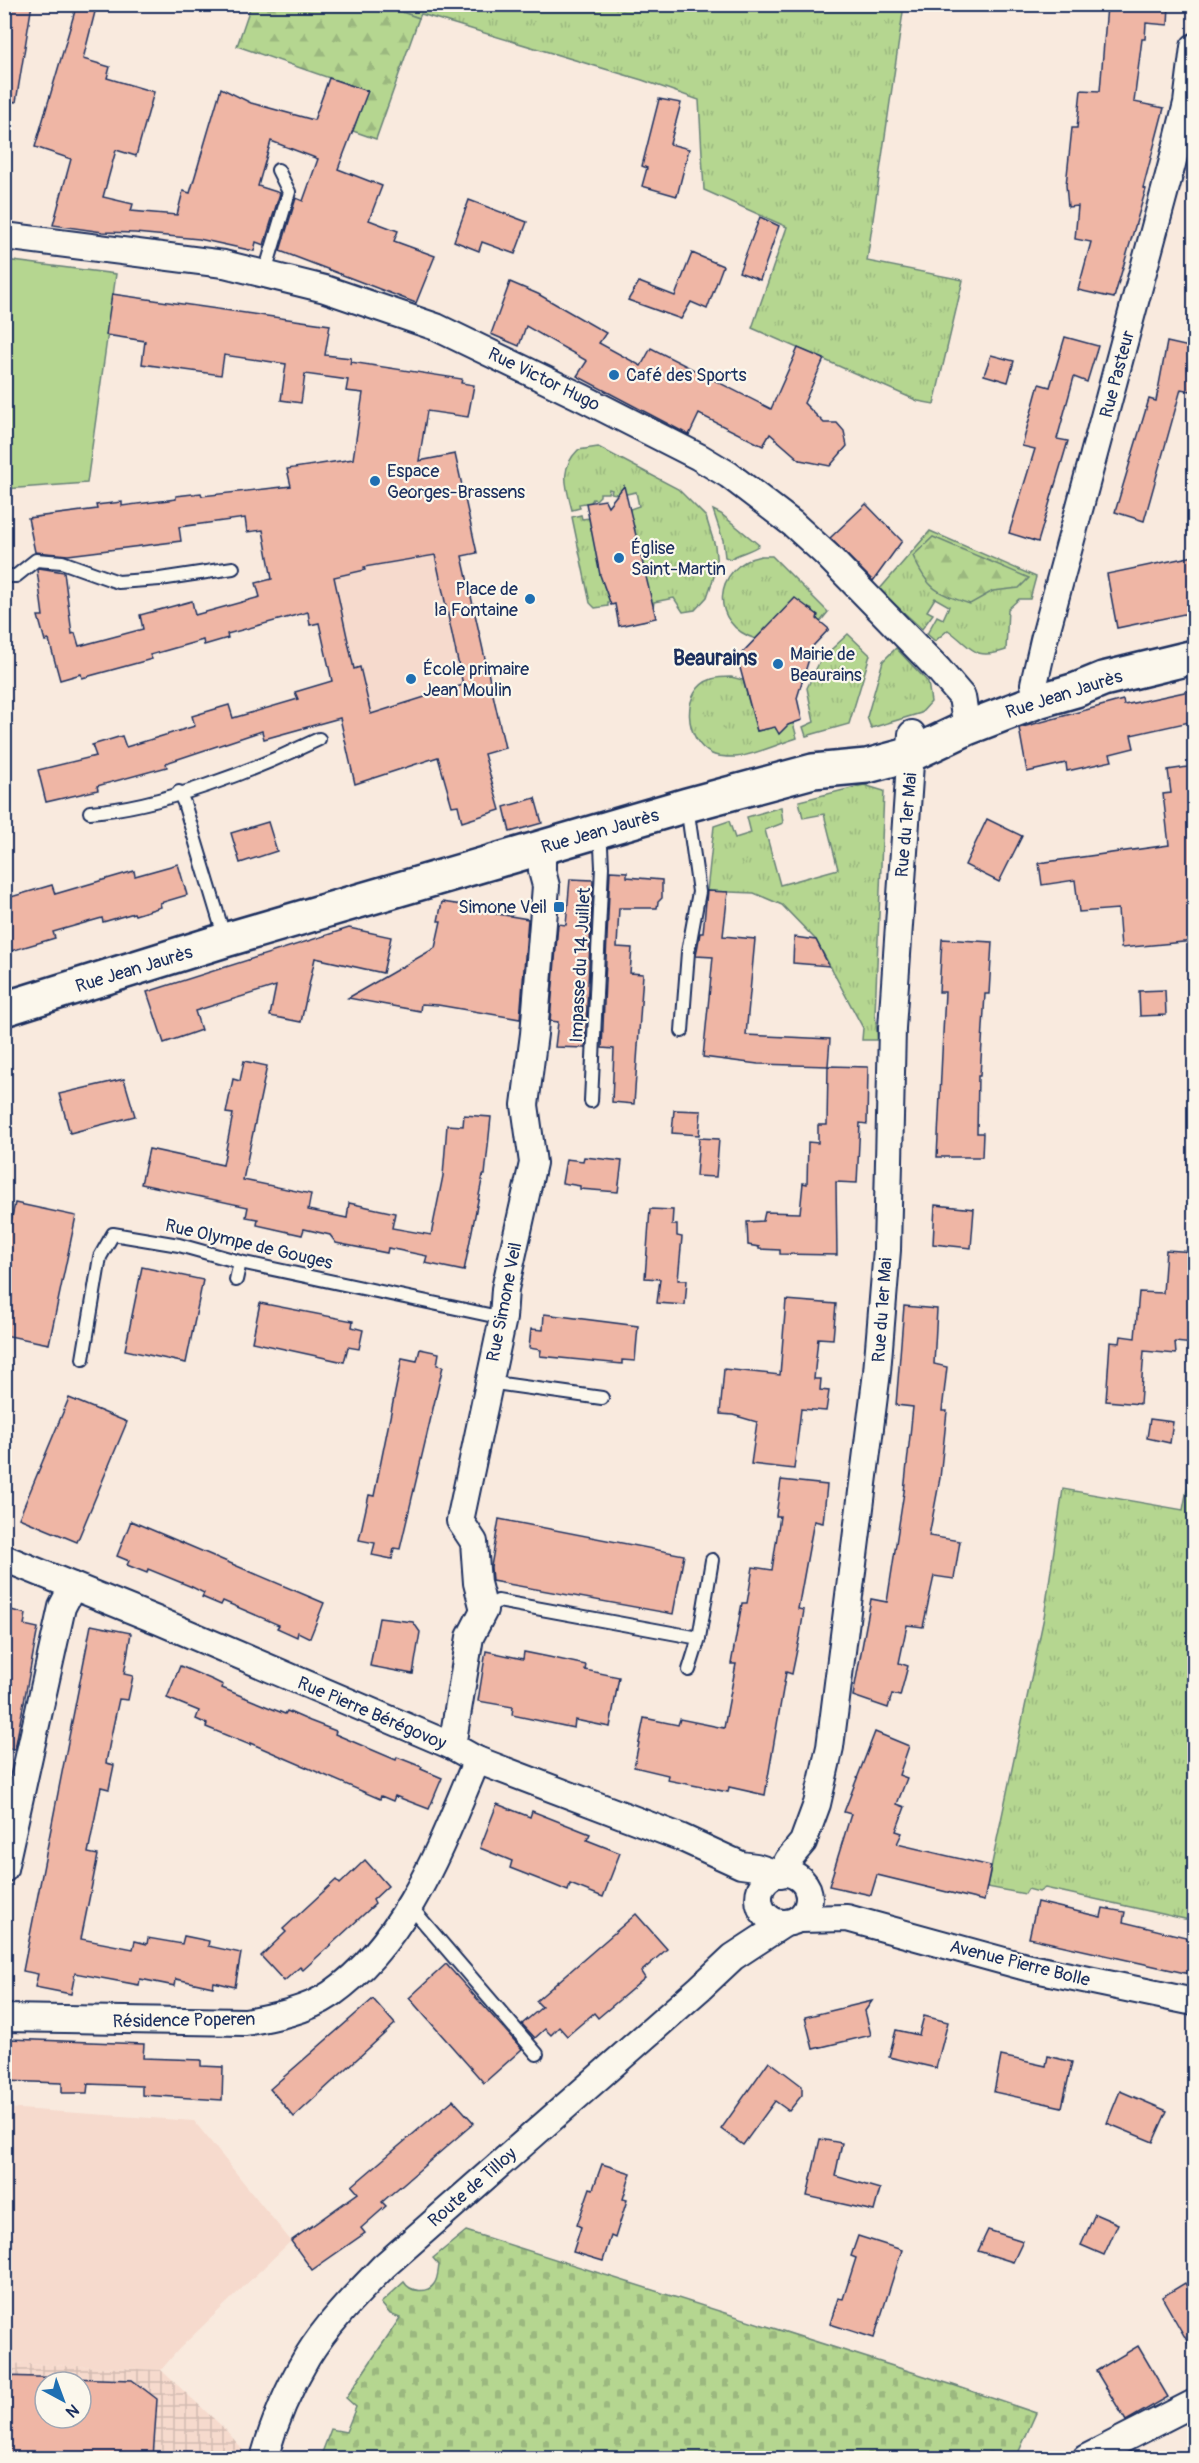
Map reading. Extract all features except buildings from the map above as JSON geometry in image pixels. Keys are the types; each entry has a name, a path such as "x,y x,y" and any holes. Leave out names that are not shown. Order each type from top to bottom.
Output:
{"main road":[{"name":"Rue Jean Jaurès","path":"4,1009 225,940 596,831 813,771 863,748 912,744 1036,692 1076,690 1103,679 1194,657"}],"street":[{"name":"Rue Pasteur","path":"1036,692 1052,611 1187,103 1194,46"},
{"name":"Rue Victor Hugo","path":"4,236 138,252 266,272 325,289 436,327 584,398 702,459 767,502 827,555 938,669 962,697 966,721"},
{"name":"Rue du 1er Mai","path":"779,1874 803,1842 817,1804 830,1747 863,1494 877,1372 886,1250 892,1028 900,887 912,744"},
{"name":"Rue Simone Veil","path":"484,1610 477,1583 474,1542 460,1521 503,1318 505,1289 533,1163 525,1105 534,1034 546,886 542,871 542,848"},
{"name":"Rue Pierre Bérégovoy","path":"4,1558 452,1746 477,1760 680,1837 741,1865 779,1874"},
{"path":"4,1869 62,1607 73,1586"},
{"path":"452,1746 470,1637 484,1610"},
{"name":"Résidence Poperen","path":"4,2018 245,2022 282,2016 329,1995 385,1944 410,1906 477,1760"},
{"path":"741,1865 766,1916 775,1922 792,1921 808,1905 807,1888 799,1878 779,1874 769,1879 762,1887 760,1902"},
{"name":"Avenue Pierre Bolle","path":"807,1888 847,1918"},
{"name":"Route de Tilloy","path":"733,1957 753,1923 760,1902"},
{"name":"Avenue Pierre Bolle","path":"792,1921 847,1918 1026,1967 1194,2002"},
{"name":"Route de Tilloy","path":"264,2458 274,2425 308,2356 357,2294 400,2250 733,1957 792,1921"},
{"path":"1086,2458 1194,2403"}],"lane":[{"path":"266,272 289,192 278,170"},
{"path":"4,576 16,576 36,560 62,562 118,582 160,579 233,568"},
{"path":"90,812 130,806 179,792 275,760 319,739"},
{"path":"179,792 212,892 225,940"},
{"path":"682,1031 688,952 699,892 687,805"},
{"name":"Impasse du 14 Juillet","path":"591,1101 602,867 601,847 596,831"},
{"name":"Rue Olympe de Gouges","path":"83,1359 100,1257 113,1234 178,1245 240,1262 503,1318"},
{"path":"236,1280 240,1262"},
{"path":"488,1382 602,1398"},
{"path":"689,1670 699,1638 712,1560"},
{"path":"484,1610 498,1601 699,1638"},
{"path":"410,1906 537,2054"}],"shaded area":[{"name":"École primaire Jean Moulin","path":"468,512 477,553 463,556 502,737 355,784 317,611 321,579 399,527"},
{"path":"5,2108 194,2121 291,2241 179,2349 161,2370 5,2363"},
{"path":"5,2363 161,2370 225,2429 244,2451 243,2458 5,2458"}],"green space":[{"path":"399,4 904,5 867,261 963,280 934,404 918,401 752,328 787,227 704,190 699,100 642,80 421,14 419,18 399,11"},
{"path":"251,5 399,5 399,11 419,18 376,139 353,131 367,91 237,46"},
{"path":"5,260 116,274 87,483 5,489"},
{"path":"598,447 678,489 706,517 715,546 717,568 707,597 695,610 683,612 674,598 654,602 651,619 641,621 633,531 635,530 634,526 631,526 630,509 639,506 636,492 622,495 611,493 612,490 609,489 608,493 600,493 596,500 579,504 580,508 572,510 566,478 568,464 578,450"},
{"path":"713,510 759,545 730,559 725,557 723,540"},
{"path":"581,515 582,519 589,518 604,586 608,589 610,602 608,606 595,608 590,603 572,517"},
{"path":"930,531 1036,577 1030,599 1019,599 1008,609 1006,650 987,654 974,651 948,630 935,641 927,634 937,616 943,619 949,606 935,598 927,611 933,614 922,629 879,590"},
{"path":"933,537 1029,578 1019,588 993,591 970,604 949,597 929,583 913,556"},
{"path":"761,556 772,556 828,612 820,622 811,609 807,609 756,639 741,632 730,622 724,609 722,596 725,583 733,571 745,562"},
{"path":"848,634 870,655 849,724 806,736 803,727 814,722 807,688 821,659"},
{"path":"896,648 928,682 931,702 921,713 871,728 867,717 883,661"},
{"path":"731,677 743,680 757,731 775,727 776,729 793,723 797,738 735,757 714,755 703,747 691,727 691,704 695,693 712,679"},
{"path":"864,785 884,791 875,1014 878,1040 862,1040 863,1028 816,940 782,905 754,893 707,891 714,826 729,821 735,838 751,833 747,817 781,807 783,823 765,830 780,885 838,869 824,814 803,818 799,801"},
{"path":"1189,1479 1194,1480 1194,1921 1045,1888 1039,1892 1028,1889 1025,1894 987,1887 1044,1617 1063,1489 1183,1510"},
{"path":"466,2231 1036,2413 1016,2458 320,2458 331,2429 346,2432 356,2407 346,2398 400,2318 390,2314 381,2303 404,2282 414,2290 431,2287 436,2280 439,2265 433,2258"}],"place":[{"name":"Café des Sports","path":"614,375"},
{"name":"Espace Georges-Brassens","path":"375,481"},
{"name":"Église Saint-Martin","path":"619,558"},
{"name":"Place de la Fontaine","path":"530,599"},
{"name":"Mairie de Beaurains","path":"778,664"},
{"name":"École primaire Jean Moulin","path":"411,679"},
{"name":"Simone Veil","path":"559,907"}],"district":[{"name":"Beaurains","path":"715,658"}]}
